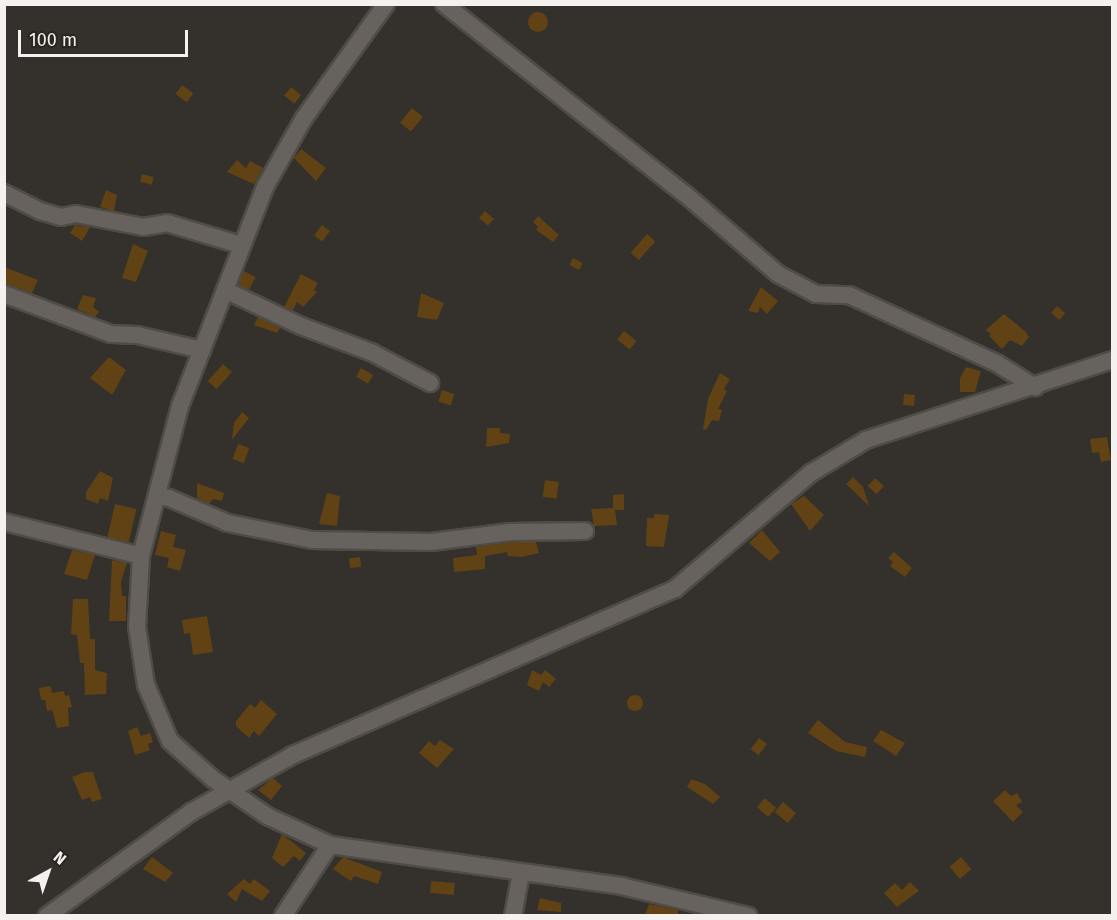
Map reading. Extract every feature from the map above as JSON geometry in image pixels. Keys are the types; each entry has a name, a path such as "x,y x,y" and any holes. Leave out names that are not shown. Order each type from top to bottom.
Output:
{"street":[{"path":"386,4 304,118 265,187 180,406 141,556 137,627 146,685 170,741 226,790 267,816 330,845 645,890 749,915"},
{"path":"444,4 685,194 778,274 816,294 849,295 998,364 1035,387"},
{"path":"4,193 39,211 61,217 76,214 144,226 167,223 241,245"},
{"path":"225,290 301,326 371,352 430,383"},
{"path":"4,294 111,334 136,335 202,350"},
{"path":"47,915 226,790 389,711 675,589 811,473 866,440 1113,360"},
{"path":"157,496 170,498 228,523 319,540 431,542 479,534 585,531"},
{"path":"4,522 141,556"},
{"path":"284,915 330,845"},
{"path":"513,915 521,873"}],"building":[{"path":"538,12 545,15 548,22 545,29 538,32 531,29 528,22 531,15"},
{"path":"182,85 193,93 187,102 176,94"},
{"path":"291,87 301,95 294,104 284,96"},
{"path":"412,108 423,117 411,132 400,123"},
{"path":"301,149 326,168 316,181 294,158"},
{"path":"237,160 246,168 250,161 263,168 254,184 227,172"},
{"path":"142,174 154,177 152,185 140,182"},
{"path":"106,190 117,195 114,211 100,207"},
{"path":"485,211 494,219 488,226 479,218"},
{"path":"538,216 559,235 553,242 536,230 538,227 533,222"},
{"path":"75,225 90,227 82,241 70,233"},
{"path":"322,225 330,231 322,241 314,235"},
{"path":"647,234 655,241 639,260 631,253"},
{"path":"133,244 148,251 136,282 122,278"},
{"path":"573,258 583,263 579,270 569,265"},
{"path":"4,267 38,280 32,293 4,283"},
{"path":"244,271 256,277 249,290 237,284"},
{"path":"301,274 318,283 314,290 317,292 303,307 297,302 293,310 284,307"},
{"path":"761,287 778,301 767,314 760,307 758,313 748,311"},
{"path":"421,293 444,303 437,320 417,317"},
{"path":"83,295 96,298 93,307 99,312 95,317 77,309"},
{"path":"1057,306 1065,313 1059,320 1051,313"},
{"path":"1004,314 1029,337 1022,346 1010,340 1002,349 989,336 991,334 986,330"},
{"path":"258,317 280,328 277,333 254,325"},
{"path":"624,331 637,341 630,350 617,340"},
{"path":"109,357 126,370 112,395 90,378"},
{"path":"223,364 232,372 217,389 208,381"},
{"path":"966,367 981,371 975,392 960,392 960,378"},
{"path":"361,368 373,375 368,384 356,377"},
{"path":"720,373 730,379 724,389 727,391 718,409 722,410 719,421 712,420 706,430 703,429 708,399"},
{"path":"442,390 454,394 451,405 438,401"},
{"path":"904,394 915,395 914,406 903,405"},
{"path":"242,412 249,418 232,440 234,423"},
{"path":"487,428 500,428 500,433 510,434 509,443 486,447"},
{"path":"1107,437 1111,460 1101,462 1099,452 1092,453 1090,439"},
{"path":"238,444 249,448 244,463 233,459"},
{"path":"100,471 113,478 108,501 100,498 98,504 86,499 86,492"},
{"path":"853,477 863,487 869,506 846,484"},
{"path":"875,478 884,486 877,494 868,486"},
{"path":"545,480 559,482 556,499 543,497"},
{"path":"197,483 224,493 222,501 213,499 209,504 197,498"},
{"path":"327,493 340,496 337,526 319,524"},
{"path":"624,494 624,510 615,510 617,525 594,526 591,509 613,508 613,495"},
{"path":"804,496 824,515 810,531 791,504"},
{"path":"115,504 136,509 129,542 107,537"},
{"path":"654,514 669,515 664,547 646,546 647,518 654,518"},
{"path":"762,530 780,552 770,561 749,543"},
{"path":"161,531 176,535 173,547 186,550 180,571 167,567 169,558 155,555"},
{"path":"511,542 536,542 539,553 521,557 508,556 507,552 485,556 485,569 454,572 453,558 477,555 476,547"},
{"path":"72,550 95,555 87,580 64,574"},
{"path":"894,552 912,568 905,577 890,566 893,562 888,558"},
{"path":"360,557 361,567 350,568 349,558"},
{"path":"112,560 127,563 121,582 122,596 126,596 126,621 109,621"},
{"path":"73,599 88,599 90,639 95,639 95,670 107,673 106,694 85,695 84,663 80,663 77,635 71,634"},
{"path":"207,616 213,652 193,655 190,633 184,634 182,620"},
{"path":"532,670 541,675 545,670 556,679 549,687 543,682 539,691 527,685"},
{"path":"51,686 52,693 64,691 65,696 69,695 72,707 68,708 69,726 57,728 52,710 47,711 45,700 41,700 39,688"},
{"path":"632,695 638,695 643,703 641,709 632,711 627,706 627,700"},
{"path":"261,700 277,714 259,736 254,731 249,738 236,726 236,721 250,704 255,708"},
{"path":"818,720 845,742 867,747 865,757 836,751 808,733"},
{"path":"137,727 141,736 150,733 153,742 148,744 150,750 135,755 128,731"},
{"path":"881,730 905,743 896,756 873,741"},
{"path":"759,738 767,744 759,755 751,749"},
{"path":"440,740 454,749 437,768 419,753 429,741 435,746"},
{"path":"85,772 93,772 102,799 92,802 90,797 82,800 72,777"},
{"path":"273,778 282,786 271,800 258,790"},
{"path":"691,779 705,784 720,797 713,804 687,787"},
{"path":"1005,790 1011,796 1017,793 1022,802 1016,805 1023,812 1013,822 993,801"},
{"path":"765,798 776,808 768,817 757,807"},
{"path":"783,802 796,813 788,823 775,812"},
{"path":"282,834 306,853 300,861 294,856 283,867 272,858"},
{"path":"152,857 173,873 165,882 143,869"},
{"path":"343,857 382,872 378,884 354,876 351,881 333,869"},
{"path":"961,857 971,869 960,879 950,867"},
{"path":"244,879 250,884 254,879 270,891 262,901 242,889 236,902 227,894"},
{"path":"431,881 455,883 454,895 430,893"},
{"path":"910,882 919,891 897,907 884,893 895,883 902,890"},
{"path":"540,898 561,903 561,912 537,910"},
{"path":"649,904 678,910 678,915 645,915"}]}
